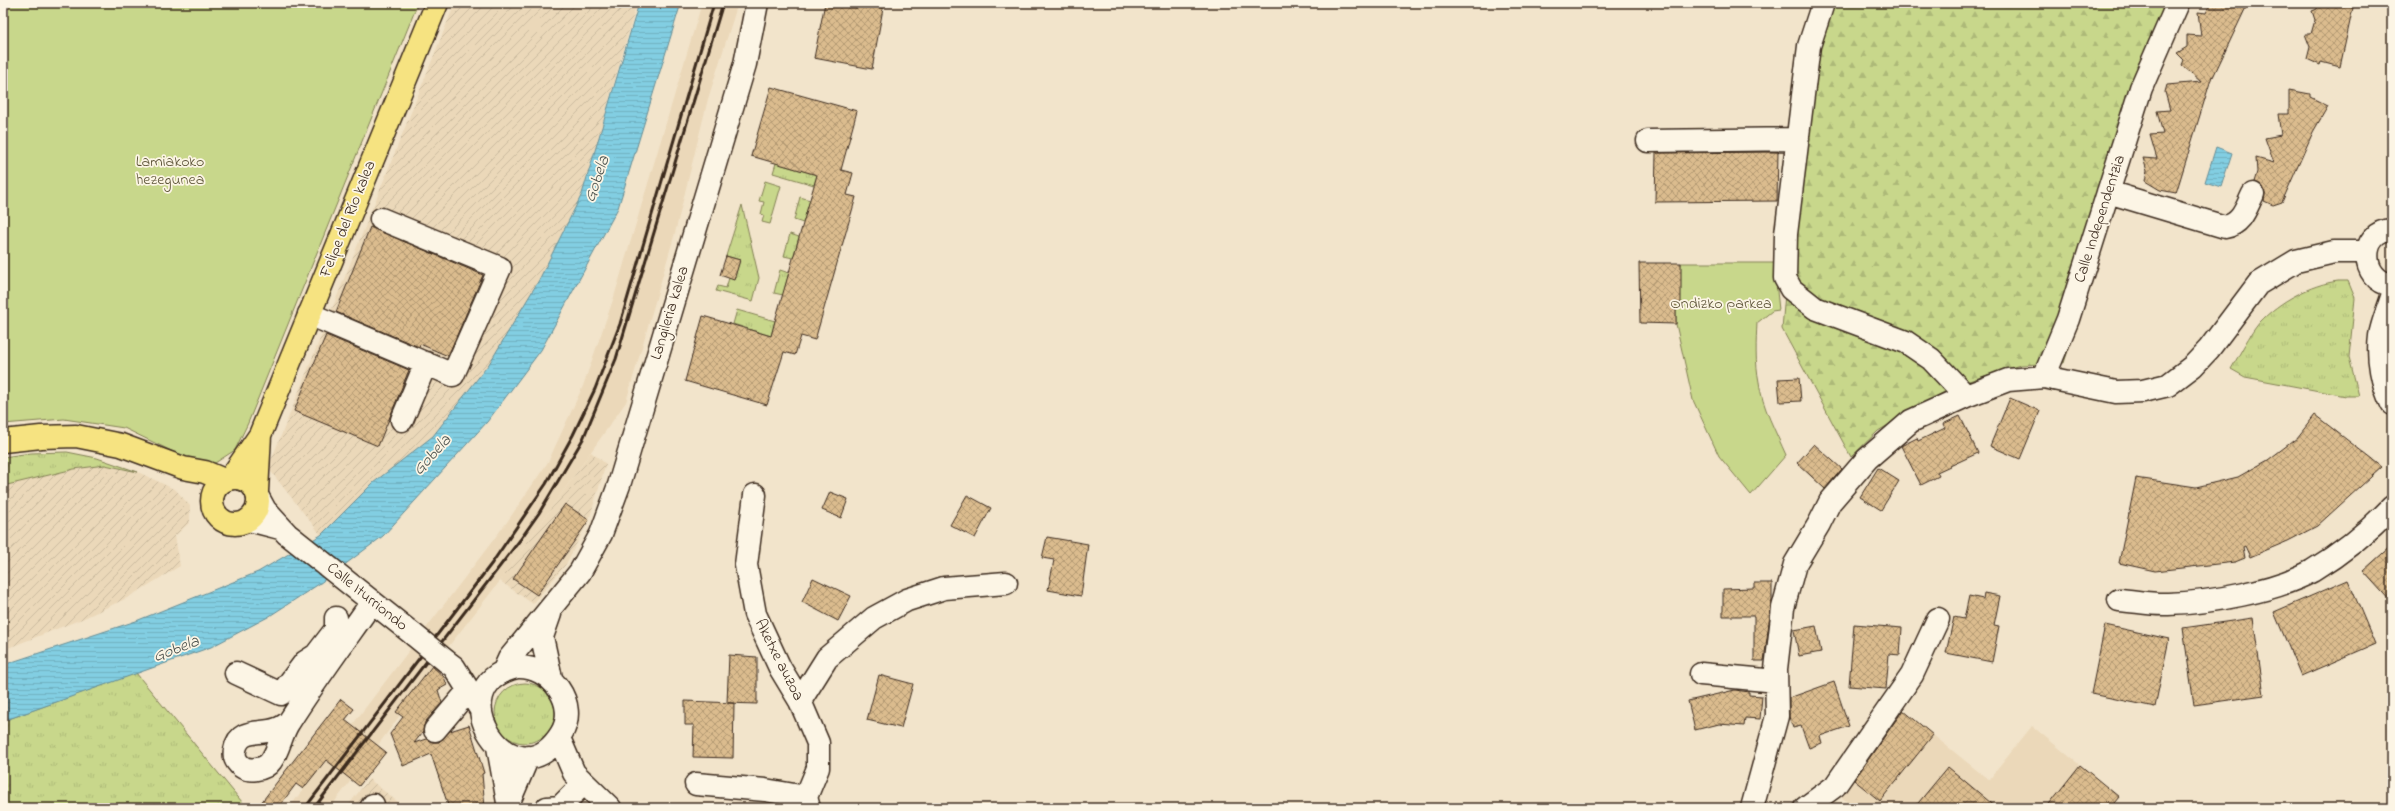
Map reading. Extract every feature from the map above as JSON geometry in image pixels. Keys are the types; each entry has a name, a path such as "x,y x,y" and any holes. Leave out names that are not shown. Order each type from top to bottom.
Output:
{"main road":[{"name":"Felipe del Río kalea","path":"228,479 260,435 437,3"},
{"name":"Felipe del Río kalea","path":"258,495 260,435"},
{"path":"3,441 41,436 76,436 121,445 183,468 205,472 228,479 246,480 258,495 255,514 249,520 233,524 225,522 215,512 212,497 214,490 228,479"},
{"path":"183,468 212,497"}],"street":[{"name":"Langileria kalea","path":"500,673 509,659 537,624 551,610 580,572 601,534 619,485 745,64 758,3"},
{"path":"1823,3 1809,46 1784,269 1785,278 1791,289 1815,308 1906,342 1930,359 1966,396"},
{"name":"Calle Independentzia","path":"2044,377 2068,319 2141,88 2178,3"},
{"path":"1648,141 1798,139"},
{"path":"2108,192 2164,200 2225,227 2235,225 2241,218 2253,194"},
{"path":"309,314 453,375 500,268 381,219"},
{"path":"2392,230 2380,234 2372,239 2367,252 2367,265 2372,274 2378,280 2392,285"},
{"path":"1752,808 1777,716 1776,670 1783,608 1795,564 1819,524 1830,502 1867,459 1911,421 1966,396 2008,380 2044,377 2116,392 2143,391 2168,385 2193,366 2209,349 2258,284 2296,261 2334,252 2367,252"},
{"path":"2392,297 2380,336 2381,369 2386,393 2392,404"},
{"path":"402,420 426,363"},
{"name":"Calle Iturriondo","path":"258,495 280,528"},
{"name":"Aketxe auzoa","path":"696,784 765,790 807,803 818,768 818,742 800,701 780,668 755,614 746,565 755,495"},
{"path":"2119,600 2167,604 2228,598 2276,585 2310,572 2339,553 2370,530 2392,507"},
{"name":"Calle Iturriondo","path":"249,520 280,528 299,541 365,597 450,664 481,710"},
{"path":"800,701 827,658 874,618 908,600 944,588 1006,583"},
{"path":"236,673 280,694 305,662 307,648 327,622 336,618 365,597"},
{"path":"288,723 365,597"},
{"name":"Langileria kalea","path":"551,610 542,638 551,678"},
{"path":"1805,808 1834,786 1912,675 1938,619"},
{"name":"Calle Iturriondo","path":"450,664 500,673"},
{"path":"525,667 538,670 551,678 560,689 566,703 566,718 558,738 544,753 528,757 512,754 498,747 489,736 483,724 481,710 483,698 500,673 525,667"},
{"path":"1701,674 1776,681"},
{"path":"436,730 468,691"},
{"path":"558,738 576,780 610,808"},
{"path":"498,747 509,806"},
{"path":"509,806 528,757"},
{"path":"548,808 560,807 576,780"}],"shaded area":[{"path":"455,3 637,3 582,194 539,280 489,364 433,436 373,483 321,535 268,468"},
{"path":"702,3 738,3 708,99 675,233 626,402 500,581 397,712 400,715 330,808 289,808 507,522 548,462 583,386 614,297"},
{"path":"591,452 606,464 589,520 566,564 533,604 500,581"},
{"path":"105,465 138,472 176,490 190,506 190,522 175,536 180,566 127,598 82,619 3,650 3,486 74,469"},
{"path":"1902,710 1989,780 2032,726 2119,797 2110,808 1854,808 1836,792"},
{"path":"369,779 404,807 346,808"}],"green space":[{"name":"Lamiakoko hezegunea","path":"3,3 418,3 248,423 235,450 215,463 190,460 124,428 64,419 3,424"},
{"path":"1823,3 2179,3 2064,363 2020,365 1956,385 1878,431 1851,457 1782,329 1798,139"},
{"path":"776,163 817,175 814,185 773,173"},
{"path":"765,181 781,186 770,224 762,222 764,215 761,214 764,202 759,201"},
{"path":"800,197 810,200 803,223 794,220"},
{"path":"742,205 759,278 753,301 716,291 718,286 726,288 729,278 734,279 740,260 726,256"},
{"path":"790,234 799,237 793,258 784,256"},
{"name":"Ondizko parkea","path":"1681,263 1774,263 1779,310 1772,311 1757,323 1756,360 1763,401 1786,455 1751,495 1719,456 1693,400 1676,324 1676,303"},
{"path":"780,270 789,273 783,295 774,293"},
{"path":"2338,281 2348,281 2355,298 2349,357 2359,396 2346,396 2245,377 2231,369 2252,333 2268,314 2286,301 2306,290"},
{"path":"737,310 775,321 771,336 733,324"},
{"path":"67,452 97,458 138,472 105,465 74,469 3,486 3,457 31,453"},
{"path":"136,673 247,808 3,808 3,721"},
{"path":"519,683 531,683 542,688 550,696 555,707 553,725 542,738 531,743 519,743 508,738 500,730 495,719 495,707 500,696 508,688"}],"water":[{"name":"Gobela","path":"639,3 681,3 618,208 541,350 487,422 383,536 319,584 268,617 211,647 3,721 3,665 136,621 258,572 321,535 373,483 433,436 489,364 539,280 582,194"},
{"path":"2216,147 2232,153 2221,187 2205,182"}],"building":[{"path":"825,3 884,3 872,69 814,58"},
{"path":"2211,3 2248,3 2213,77 2212,76 2176,193 2160,190 2145,181 2147,171 2143,158 2157,159 2150,135 2163,134 2157,111 2170,110 2165,92 2167,85 2201,82 2182,65 2184,60 2177,53 2187,47 2187,35 2201,36 2198,12 2206,13"},
{"path":"2318,3 2354,3 2340,67 2321,62 2320,65 2307,59 2310,47 2305,34 2311,34 2315,20 2312,11 2317,9"},
{"path":"771,87 857,111 841,170 853,173 847,195 856,197 815,340 801,336 795,355 784,352 767,405 685,381 703,316 771,336 817,175 751,156"},
{"path":"2289,90 2310,94 2310,97 2328,106 2313,132 2282,202 2273,205 2264,201 2265,193 2263,187 2254,182 2257,172 2256,158 2274,163 2265,138 2281,135 2278,114 2289,114"},
{"path":"1778,152 1777,201 1655,202 1656,153"},
{"path":"370,227 483,275 448,356 420,344 419,347 336,312"},
{"path":"726,256 740,260 734,280 720,275"},
{"path":"1639,263 1681,263 1681,303 1676,303 1676,324 1640,323"},
{"path":"326,335 409,370 378,446 294,411"},
{"path":"1799,378 1801,401 1780,402 1778,379"},
{"path":"2010,398 2040,411 2020,459 1990,446"},
{"path":"2315,415 2382,467 2317,526 2288,541 2250,557 2245,546 2243,547 2245,558 2235,562 2155,571 2119,563 2136,478 2196,487 2238,477 2268,460 2297,438"},
{"path":"1960,416 1978,453 1937,472 1939,476 1921,485 1901,446 1917,438 1918,441 1945,428 1943,424"},
{"path":"1814,444 1842,469 1825,489 1797,463"},
{"path":"1878,468 1899,481 1881,510 1860,497"},
{"path":"830,492 848,499 841,518 822,510"},
{"path":"967,495 991,508 975,538 950,525"},
{"path":"565,504 589,520 537,595 513,579"},
{"path":"1047,537 1088,544 1081,596 1048,590 1054,560 1042,558"},
{"path":"2392,545 2392,603 2363,571"},
{"path":"813,578 851,596 838,621 802,602"},
{"path":"2348,580 2375,644 2301,676 2274,612"},
{"path":"1754,583 1772,583 1772,600 1764,661 1754,661 1754,616 1723,616 1723,589 1754,588"},
{"path":"1984,593 2000,596 1994,625 1999,626 1992,662 1946,653 1954,617 1964,619 1969,596 1983,599"},
{"path":"2253,618 2264,695 2194,705 2183,628"},
{"path":"1854,624 1902,628 1900,655 1889,654 1886,689 1849,686"},
{"path":"2105,625 2169,639 2155,707 2091,694"},
{"path":"1816,626 1821,652 1799,656 1794,630"},
{"path":"729,655 757,657 757,704 727,703"},
{"path":"432,666 444,677 447,685 438,690 442,703 425,722 423,732 414,743 426,739 432,742 439,742 450,731 469,725 484,773 482,774 485,808 449,808 431,754 403,766 390,734 403,717 396,712"},
{"path":"879,675 913,684 901,728 867,720"},
{"path":"1834,682 1849,726 1820,736 1822,743 1809,748 1801,726 1793,728 1789,717 1789,698"},
{"path":"1735,690 1749,692 1749,695 1762,696 1760,719 1745,718 1744,726 1719,724 1695,730 1688,701"},
{"path":"341,699 354,709 345,720 386,752 359,786 326,760 303,789 296,784 278,808 257,808"},
{"path":"685,701 734,703 733,758 693,757 694,725 685,725"},
{"path":"1903,710 1933,735 1880,801 1854,780"},
{"path":"2080,765 2119,797 2110,808 2046,808"},
{"path":"1948,767 1997,808 1914,808"}],"railway":[{"path":"305,808 492,563 546,484 573,435 595,389 620,324 714,3"},
{"path":"314,808 520,540 539,513 583,439 616,359 723,3"}]}
